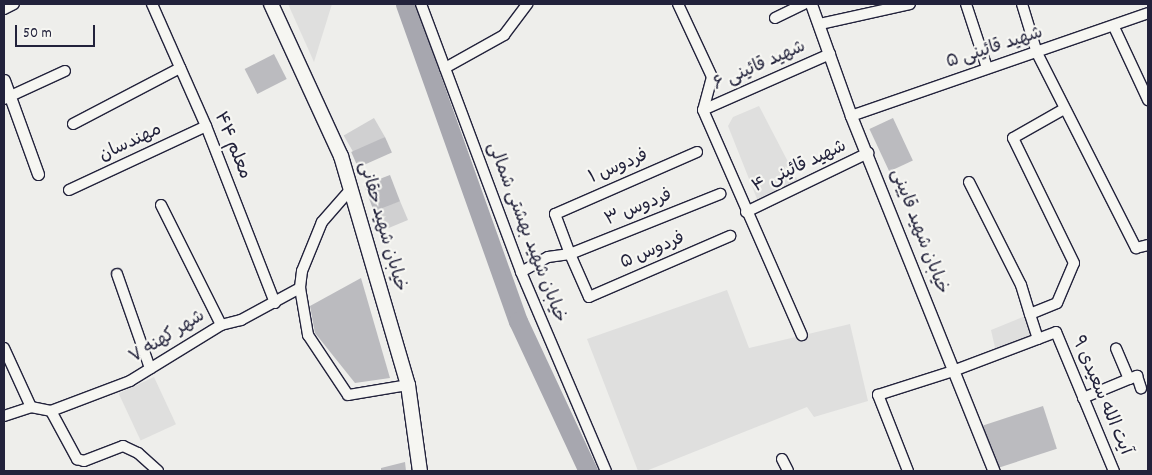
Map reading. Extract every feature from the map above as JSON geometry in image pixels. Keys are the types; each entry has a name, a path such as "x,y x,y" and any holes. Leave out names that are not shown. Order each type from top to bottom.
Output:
{"main road":[{"name":"خیابان شهید حقانی","path":"271,4 341,156 408,385 420,471"}],"street":[{"path":"4,9 14,4"},
{"name":"معلم ۴۴","path":"152,4 206,126 274,303"},
{"name":"خیابان شهید بهشتی شمالی","path":"421,4 521,272 606,471"},
{"path":"445,68 504,35 527,4"},
{"path":"678,4 712,77 703,110 746,212 802,335"},
{"path":"775,18 804,4"},
{"name":"خیابان شهید قایینی","path":"810,4 820,24 851,116 868,154 994,471"},
{"path":"820,24 910,4"},
{"path":"966,4 987,68"},
{"path":"1022,4 1037,53 1136,248 1148,246"},
{"name":"شهید قائینی ۵","path":"851,116 1148,14"},
{"path":"1114,27 1148,100"},
{"name":"شهید قائینی ۶","path":"703,110 830,54"},
{"path":"73,124 180,68"},
{"path":"7,98 65,71"},
{"path":"4,80 7,98 38,174"},
{"path":"1030,314 1056,303 1074,263 1013,138 1064,109"},
{"name":"مهندسان","path":"69,190 206,126"},
{"name":"فردوس ۱","path":"570,254 555,214 697,152"},
{"name":"شهید قائینی ۴","path":"746,212 868,154"},
{"path":"908,471 878,395 953,371 1038,339 1021,285 969,182"},
{"path":"350,190 331,209 315,236 300,288 308,335 348,395 408,385"},
{"name":"فردوس ۳","path":"521,272 548,257 570,254 720,194"},
{"path":"161,205 221,325"},
{"name":"فردوس ۵","path":"570,254 589,297 730,236"},
{"path":"117,274 150,368"},
{"name":"شهر کهنه ۷","path":"51,411 130,381 221,325 241,320 300,288"},
{"name":"آیت الله سعیدی ۹","path":"1038,339 1056,332 1114,471"},
{"path":"4,348 31,407"},
{"path":"1116,349 1129,379"},
{"path":"1083,398 1137,376 1141,388"},
{"path":"4,416 31,407 51,411 77,459 84,461 123,446 138,453 158,471"},
{"path":"782,459 788,471"}],"shaded area":[{"path":"288,4 332,4 314,62"},
{"path":"759,106 798,181 757,199 728,126 733,117"},
{"path":"374,118 385,137 355,155 344,136"},
{"path":"400,201 408,220 379,232 372,210"},
{"path":"727,290 749,348 850,324 868,401 814,417 807,407 646,471 638,471 587,339"},
{"path":"1030,314 1034,337 996,352 991,330"},
{"path":"154,377 176,424 141,441 119,393"}],"building":[{"path":"274,54 287,79 257,94 245,69"},
{"path":"893,118 913,161 889,172 869,129"},
{"path":"385,137 392,153 358,168 351,152"},
{"path":"390,175 400,201 374,211 364,185"},
{"path":"361,278 390,378 355,383 315,333 310,306"},
{"path":"1043,406 1057,449 997,468 983,425"},
{"path":"405,462 406,471 381,471 381,468"}],"waterway":[{"path":"405,4 518,321 588,471"}]}
